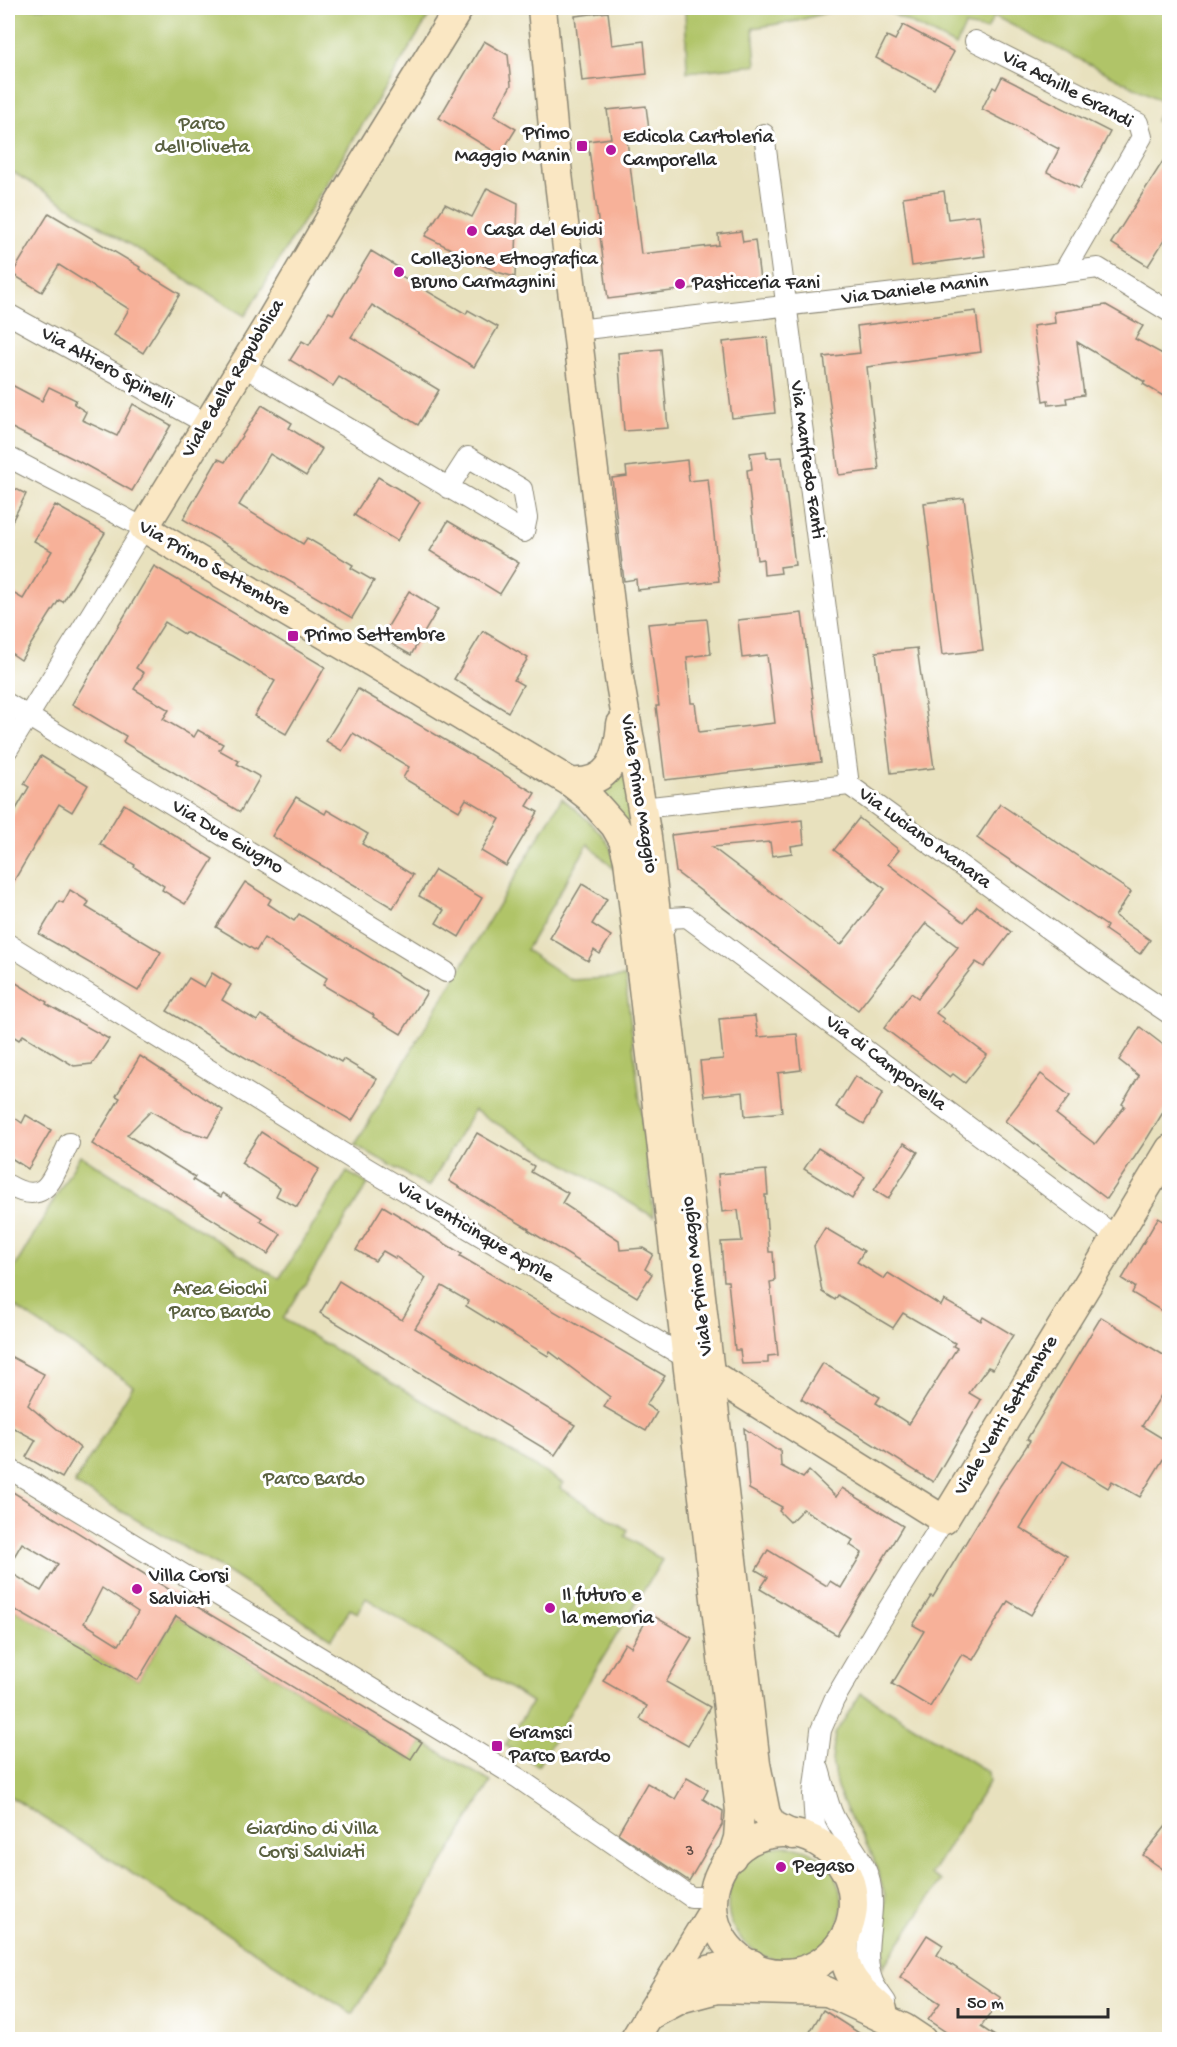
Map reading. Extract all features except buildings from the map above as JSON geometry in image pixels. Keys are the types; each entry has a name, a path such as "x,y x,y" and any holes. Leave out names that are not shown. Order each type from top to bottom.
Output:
{"main road":[{"name":"Viale della Repubblica","path":"144,528 459,8"},
{"name":"Viale Primo Maggio","path":"542,8 555,149 576,330 623,704 642,808 659,938 740,1811 738,1839 732,1857"},
{"name":"Via Primo Settembre","path":"144,528 570,782 604,812 623,840 627,853"},
{"name":"Viale Primo Maggio","path":"570,782 590,781 608,770 618,750 623,704"},
{"name":"Viale Primo Maggio","path":"627,853 756,1764 766,1814 773,1825 793,1835"},
{"name":"Viale Venti Settembre","path":"944,1520 1170,1149"},
{"name":"Via Venticinque Aprile","path":"698,1366 944,1520"},
{"path":"634,2040 712,1905 719,1873 732,1857 747,1845 776,1834 804,1836 827,1849 846,1870 851,1883 853,1909 843,1954 845,1963 852,1980 859,1989 913,2034"},
{"path":"712,1905 720,1935 729,1947 752,1964 771,1971 802,1970 822,1961 838,1946 847,1931"},
{"path":"649,2016 675,1987 693,1976 734,1964 752,1964"},
{"path":"781,1972 828,1992 913,2034"},
{"path":"649,2016 683,1998 717,1989 828,1992"}],"street":[{"name":"Via Achille Grandi","path":"975,41 1138,123 1142,136 1063,273"},
{"name":"Via Manfredo Fanti","path":"764,134 849,785"},
{"name":"Via Daniele Manin","path":"576,330 1098,268 1170,312"},
{"name":"Via Altiero Spinelli","path":"8,314 207,424"},
{"path":"243,366 448,488"},
{"name":"Via Primo Settembre","path":"8,457 144,528"},
{"name":"Viale della Repubblica","path":"8,748 144,528"},
{"name":"Via Due Giugno","path":"8,704 446,972"},
{"name":"Via Luciano Manara","path":"642,808 849,785 1109,973 1170,1014"},
{"name":"Via di Camporella","path":"659,938 669,918 687,917 1115,1236"},
{"name":"Via Venticinque Aprile","path":"8,944 365,1167 698,1366"},
{"path":"8,1185 24,1193 32,1194 44,1190 69,1143"},
{"path":"8,1468 455,1738 518,1778 691,1897 712,1905"},
{"name":"Viale Venti Settembre","path":"827,1849 815,1826 813,1795 821,1730 834,1700 875,1630 944,1520"},
{"path":"817,1756 834,1817 864,1864 870,1882 872,1914 868,1950 873,1984 913,2034"}],"green space":[{"name":"Parco dell'Oliveta","path":"8,8 434,8 245,316 8,169"},
{"path":"685,8 842,8 797,21 753,28 756,65 687,72"},
{"path":"881,8 1169,8 1169,143 1161,138 1163,125 1156,121 1164,102 994,16 987,30 965,26 956,46"},
{"path":"625,764 637,833 597,795"},
{"path":"562,798 592,824 605,839 613,855 614,869 588,844 526,950 571,980 625,977 654,1217 474,1110 429,1187 355,1145"},
{"name":"Parco Bardo","path":"80,1155 279,1279 347,1172 368,1184 283,1319 563,1483 560,1488 628,1530 625,1536 662,1560 538,1766 505,1745 532,1702 366,1598 358,1613 350,1609 332,1639 224,1570 74,1484 133,1386 8,1302 8,1279"},
{"name":"Giardino di Villa Corsi Salviati","path":"8,1606 138,1680 176,1616 410,1759 422,1742 491,1782 353,2014 8,1795"},
{"path":"861,1693 988,1772 989,1782 931,1874 941,1881 883,1967 885,1895 872,1854 849,1815 837,1788 832,1761 835,1734"},
{"path":"785,1846 807,1851 825,1863 837,1881 842,1903 837,1925 825,1943 807,1955 785,1960 763,1955 745,1943 733,1925 728,1903 733,1881 745,1863 763,1851"}],"place":[{"name":"Primo Maggio Manin","path":"582,146"},
{"name":"Edicola Cartoleria Camporella","path":"611,150"},
{"name":"Casa del Guidi","path":"472,231"},
{"name":"Collezione Etnografica Bruno Carmagnini","path":"399,272"},
{"name":"Pasticceria Fani","path":"680,284"},
{"name":"Primo Settembre","path":"293,636"},
{"name":"Villa Corsi Salviati","path":"137,1589"},
{"name":"Il futuro e la memoria","path":"550,1608"},
{"name":"Gramsci Parco Bardo","path":"497,1746"},
{"name":"Pegaso","path":"781,1867"}],"park label":[{"name":"Area Giochi Parco Bardo","path":"220,1302"}]}
